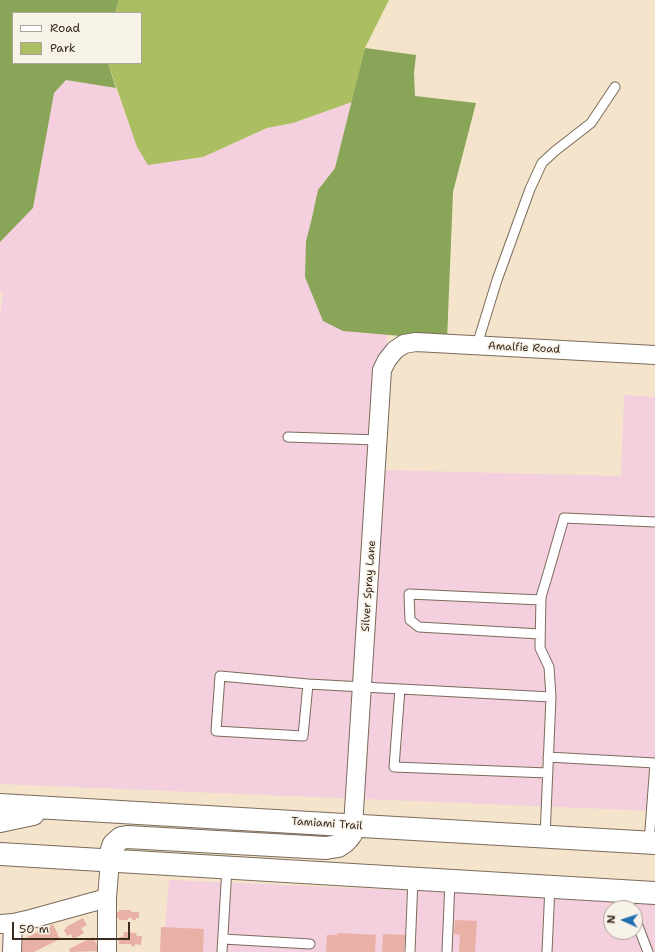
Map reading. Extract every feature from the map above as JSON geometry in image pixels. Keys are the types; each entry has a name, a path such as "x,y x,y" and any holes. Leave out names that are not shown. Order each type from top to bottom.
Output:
{"main road":[{"name":"Tamiami Trail","path":"0,805 652,843"},
{"path":"0,821 65,808"},
{"path":"110,860 114,844 121,838 127,836 326,848 338,846 344,842 351,834 353,826"},
{"path":"0,854 550,886 629,900 655,893"}],"street":[{"name":"Amalfie Road","path":"395,350 404,344 416,342 655,355"},
{"name":"Silver Spray Lane","path":"353,826 382,370 387,360 395,350"},
{"path":"107,952 110,860"},
{"path":"12,952 7,924 108,898"}],"lane":[{"path":"477,345 497,280 530,189 542,163 591,123 615,87"},
{"path":"288,437 378,440"},
{"path":"545,837 551,696 549,667 540,648 541,597 564,518 655,522"},
{"path":"540,634 419,627 410,620 409,594 541,600"},
{"path":"308,684 303,736 216,731 220,676 308,684 551,696"},
{"path":"400,689 394,767 548,773"},
{"path":"548,757 655,763 652,843"},
{"path":"222,952 227,867"},
{"path":"410,952 413,878"},
{"path":"447,952 450,881"},
{"path":"547,952 550,886"},
{"path":"223,938 310,944"},
{"path":"643,939 648,952"}],"shaded area":[{"path":"66,80 116,88 137,147 203,157 267,128 293,123 352,102 335,168 318,190 306,241 343,331 387,335 382,470 621,476 624,395 655,397 655,811 0,784 0,312 3,292 0,293 0,242 33,208 54,93"},
{"path":"169,880 632,900 603,900 603,940 643,940 643,900 655,901 655,952 163,952"}],"green space":[{"path":"0,0 119,0 115,12 12,12 12,64 108,64 116,88 66,80 54,93 33,208 0,242"},
{"path":"119,0 389,0 365,48 352,102 293,123 267,128 203,157 148,165 137,147 108,64 142,64 142,12 115,12"},
{"path":"365,48 416,55 414,73 415,96 476,103 453,192 447,340 343,331 323,321 305,277 306,241 318,190 335,168"}],"building":[{"path":"119,910 139,912 139,918 136,918 136,920 128,918 128,920 119,920 119,918 114,918 115,912 119,912"},
{"path":"83,918 87,925 81,928 84,933 73,939 71,934 67,936 64,930 67,928 66,927"},
{"path":"455,920 477,921 475,952 459,952 460,935 454,934"},
{"path":"53,924 60,939 34,952 21,952 19,947 23,945 20,941"},
{"path":"161,927 204,929 203,952 160,952"},
{"path":"124,932 137,933 136,936 142,936 141,945 135,944 135,946 131,946 131,944 119,944 119,937 123,937"},
{"path":"337,933 376,935 375,952 326,952 327,935 337,935"},
{"path":"383,934 405,935 404,952 382,952"},
{"path":"93,937 100,951 70,952 69,949"}]}
